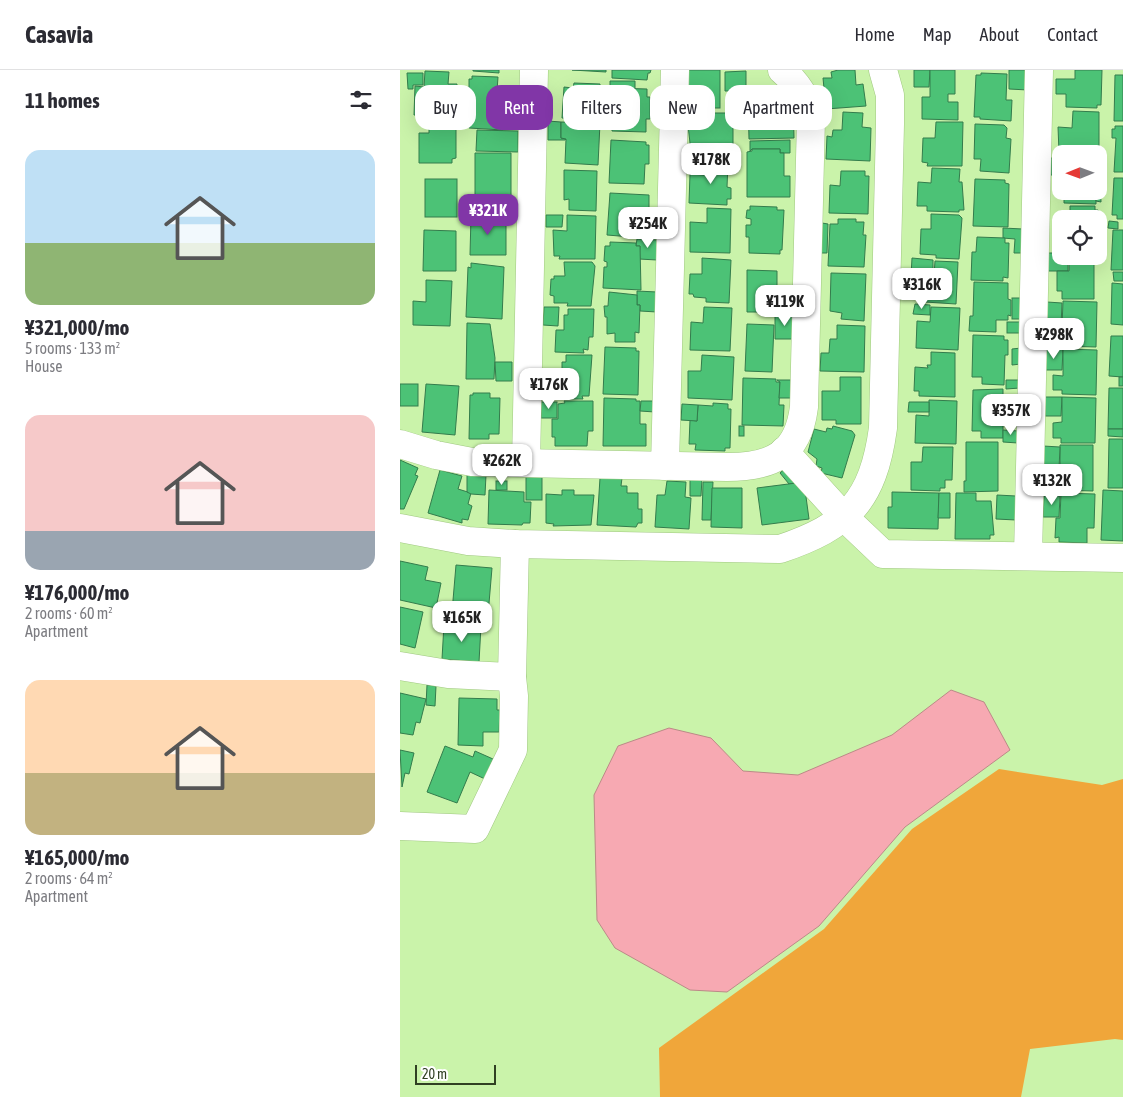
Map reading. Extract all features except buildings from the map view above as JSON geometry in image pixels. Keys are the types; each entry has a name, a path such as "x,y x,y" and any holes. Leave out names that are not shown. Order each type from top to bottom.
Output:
{"street":[{"path":"526,463 534,70"},
{"path":"665,466 675,70"},
{"path":"400,444 436,455 472,462 665,466 753,467 772,461 784,451 801,428 804,407 811,136 807,101 796,82 782,70"},
{"path":"400,528 468,541 515,544 780,549 808,540 833,526 853,510 867,488 879,460 883,428 890,95 883,70"},
{"path":"1028,556 1038,70"},
{"path":"784,451 844,517 883,554 1123,558"},
{"path":"400,826 476,829 513,750 514,696 512,677 515,544"},
{"path":"400,666 448,674 512,677"}],"shaded area":[{"path":"951,690 984,702 1010,750 905,827 819,926 727,992 690,990 615,948 597,920 594,795 618,746 669,728 711,738 743,771 798,775 892,735"},
{"path":"999,769 1102,785 1123,779 1123,1040 1115,1039 1030,1049 1021,1097 660,1097 659,1048 824,929 912,829"}]}
